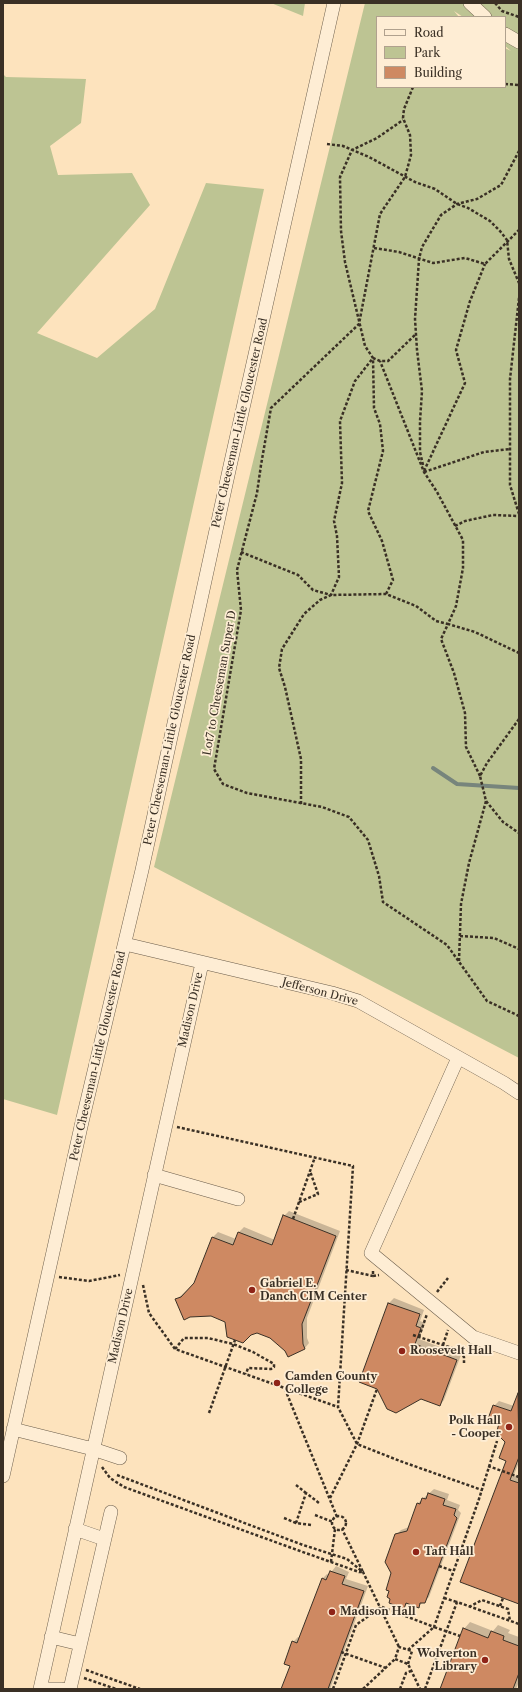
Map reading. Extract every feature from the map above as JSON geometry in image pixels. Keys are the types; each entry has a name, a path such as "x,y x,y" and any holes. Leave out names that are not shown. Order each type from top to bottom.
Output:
{"street":[{"name":"Peter Cheeseman-Little Gloucester Road","path":"3,1476 82,1122 125,944 334,3"},
{"path":"470,3 484,16"},
{"path":"506,35 519,42"},
{"name":"Jefferson Drive","path":"125,944 358,1001 519,1093"},
{"name":"Madison Drive","path":"40,1689 154,1175 171,1125 202,963"},
{"path":"458,1058 371,1253 473,1337 519,1353"},
{"path":"154,1175 238,1199"},
{"path":"13,1429 93,1449 120,1458"},
{"path":"70,1689 111,1512"},
{"path":"75,1529 104,1539"},
{"path":"51,1637 80,1644"},
{"path":"46,1689 62,1689"}],"path":[{"path":"495,3 502,11 519,17"},
{"path":"506,84 519,85"},
{"path":"359,324 380,214 405,177 411,155 410,135 403,120 404,109 413,88"},
{"path":"403,120 377,138 352,150 340,177 340,200 345,262 365,346 374,358 380,361 388,361 416,334"},
{"path":"327,144 343,146 352,150 405,177 435,189 457,204 490,220 507,240 509,259 519,283"},
{"path":"424,472 420,452 422,391 416,334 419,259 422,247 441,215 457,204 477,199 502,185 519,151"},
{"path":"424,472 465,383 456,350 470,301 486,264 507,240 519,230"},
{"path":"374,248 398,252 433,263 465,258 486,264"},
{"path":"455,526 465,521 493,515 519,515 510,485 510,379 519,298"},
{"name":"Lot7 to Cheeseman Super D","path":"359,324 272,408 260,465 257,493 237,570 241,610 214,769 223,784 247,793 322,808 349,817 368,840 379,876 383,902 447,945 487,1001 519,1016"},
{"path":"374,358 374,408 380,424 383,451 368,511 382,541 393,580 386,594"},
{"path":"301,804 301,759 285,687 279,668 282,649 304,614 320,600 331,595 339,577 337,536 334,521 342,483 340,421 355,381 374,358"},
{"path":"380,361 424,472 437,492 463,540 463,568 456,606 441,640 454,673 465,713 466,746 480,776 486,801 503,822 519,834"},
{"path":"424,472 452,464 484,452 510,449"},
{"path":"241,552 298,575 313,590 331,595 386,594 416,606 436,621 475,632 519,653"},
{"path":"480,776 487,763 519,718"},
{"path":"459,962 461,904 469,863 486,801"},
{"path":"460,936 494,938 519,949"},
{"path":"171,1125 174,1134"},
{"path":"171,1125 353,1166 338,1407 357,1444 482,1490"},
{"path":"293,1219 315,1157"},
{"path":"299,1202 318,1194 310,1170"},
{"path":"346,1270 373,1276"},
{"path":"59,1277 81,1281 104,1279 118,1274 142,1280 149,1313 175,1349 338,1407"},
{"path":"413,1334 458,1350 464,1357 464,1363"},
{"path":"175,1349 184,1338 208,1338 233,1344 253,1352 274,1364 274,1367 271,1369 248,1368 246,1374"},
{"path":"209,1413 235,1340"},
{"path":"285,1389 337,1517"},
{"path":"330,1498 357,1444 377,1389"},
{"path":"408,1650 434,1626 482,1490 488,1466 497,1441"},
{"path":"93,1449 100,1464 110,1478 124,1487 331,1562 363,1572"},
{"path":"488,1466 519,1477"},
{"path":"117,1475 332,1555 347,1559 363,1572"},
{"path":"296,1485 319,1503"},
{"path":"296,1523 306,1493"},
{"path":"315,1515 333,1522"},
{"path":"333,1522 337,1517"},
{"path":"337,1517 342,1517 345,1520 346,1526 342,1529"},
{"path":"284,1518 296,1523 311,1526"},
{"path":"331,1562 335,1528 333,1522"},
{"path":"335,1528 342,1529"},
{"path":"342,1529 400,1647 412,1651 408,1664 420,1689"},
{"path":"439,1566 454,1571"},
{"path":"444,1598 519,1624"},
{"path":"500,1606 503,1598"},
{"path":"469,1607 482,1600 500,1606 508,1609 510,1621"},
{"path":"425,1689 458,1602"},
{"path":"381,1607 460,1636"},
{"path":"333,1689 356,1625 381,1607"},
{"path":"363,1689 395,1659 400,1647"},
{"path":"341,1652 386,1668"},
{"path":"395,1659 408,1664"},
{"path":"74,1670 83,1669 140,1689"},
{"path":"74,1670 82,1677 116,1689"},
{"path":"400,1689 406,1673 411,1671"}],"green space":[{"path":"271,3 305,3 303,16"},
{"path":"365,3 519,3 519,1058 154,867"},
{"path":"3,74 6,77 86,79 81,123 50,146 58,175 132,173 150,205 37,333 97,358 155,309 206,183 264,189 57,1115 3,1099"}],"building":[{"name":"Gabriel E. Danch CIM Center","path":"283,1215 336,1236 302,1324 303,1344 305,1349 288,1357 285,1351 270,1338 257,1333 251,1335 243,1343 227,1337 225,1322 211,1316 190,1317 184,1320 175,1299 181,1297 194,1283 212,1237 233,1245 238,1232 272,1245"},
{"name":"Roosevelt Hall","path":"388,1303 420,1314 416,1326 421,1328 415,1344 457,1360 440,1406 421,1399 396,1413 387,1409 377,1389 359,1382"},
{"path":"518,1393 519,1457 510,1480 519,1483 519,1604 460,1582 506,1461 499,1458 505,1442 498,1435 497,1431 499,1423 488,1419 493,1405 511,1411"},
{"name":"Taft Hall","path":"428,1493 445,1499 443,1505 456,1509 454,1515 457,1518 425,1603 420,1603 419,1608 406,1603 404,1609 389,1603 390,1599 387,1597 389,1591 386,1590 391,1573 385,1562 395,1534 407,1531 417,1503 420,1504 422,1498 426,1499"},
{"name":"Madison Hall","path":"330,1571 345,1576 342,1584 364,1591 328,1689 281,1689 290,1666 284,1664 292,1641 297,1643 322,1578 326,1580"},
{"name":"Wolverton Library","path":"463,1628 488,1638 491,1631 504,1636 503,1640 519,1646 519,1673 513,1689 440,1689"}],"waterway":[{"path":"433,768 457,784 519,788"}],"place":[{"name":"Gabriel E. Danch CIM Center","path":"252,1290"},
{"name":"Roosevelt Hall","path":"402,1351"},
{"name":"Camden County College","path":"277,1383"},
{"name":"Polk Hall - Cooper","path":"509,1427"},
{"name":"Taft Hall","path":"416,1552"},
{"name":"Madison Hall","path":"332,1612"},
{"name":"Wolverton Library","path":"485,1660"}]}
